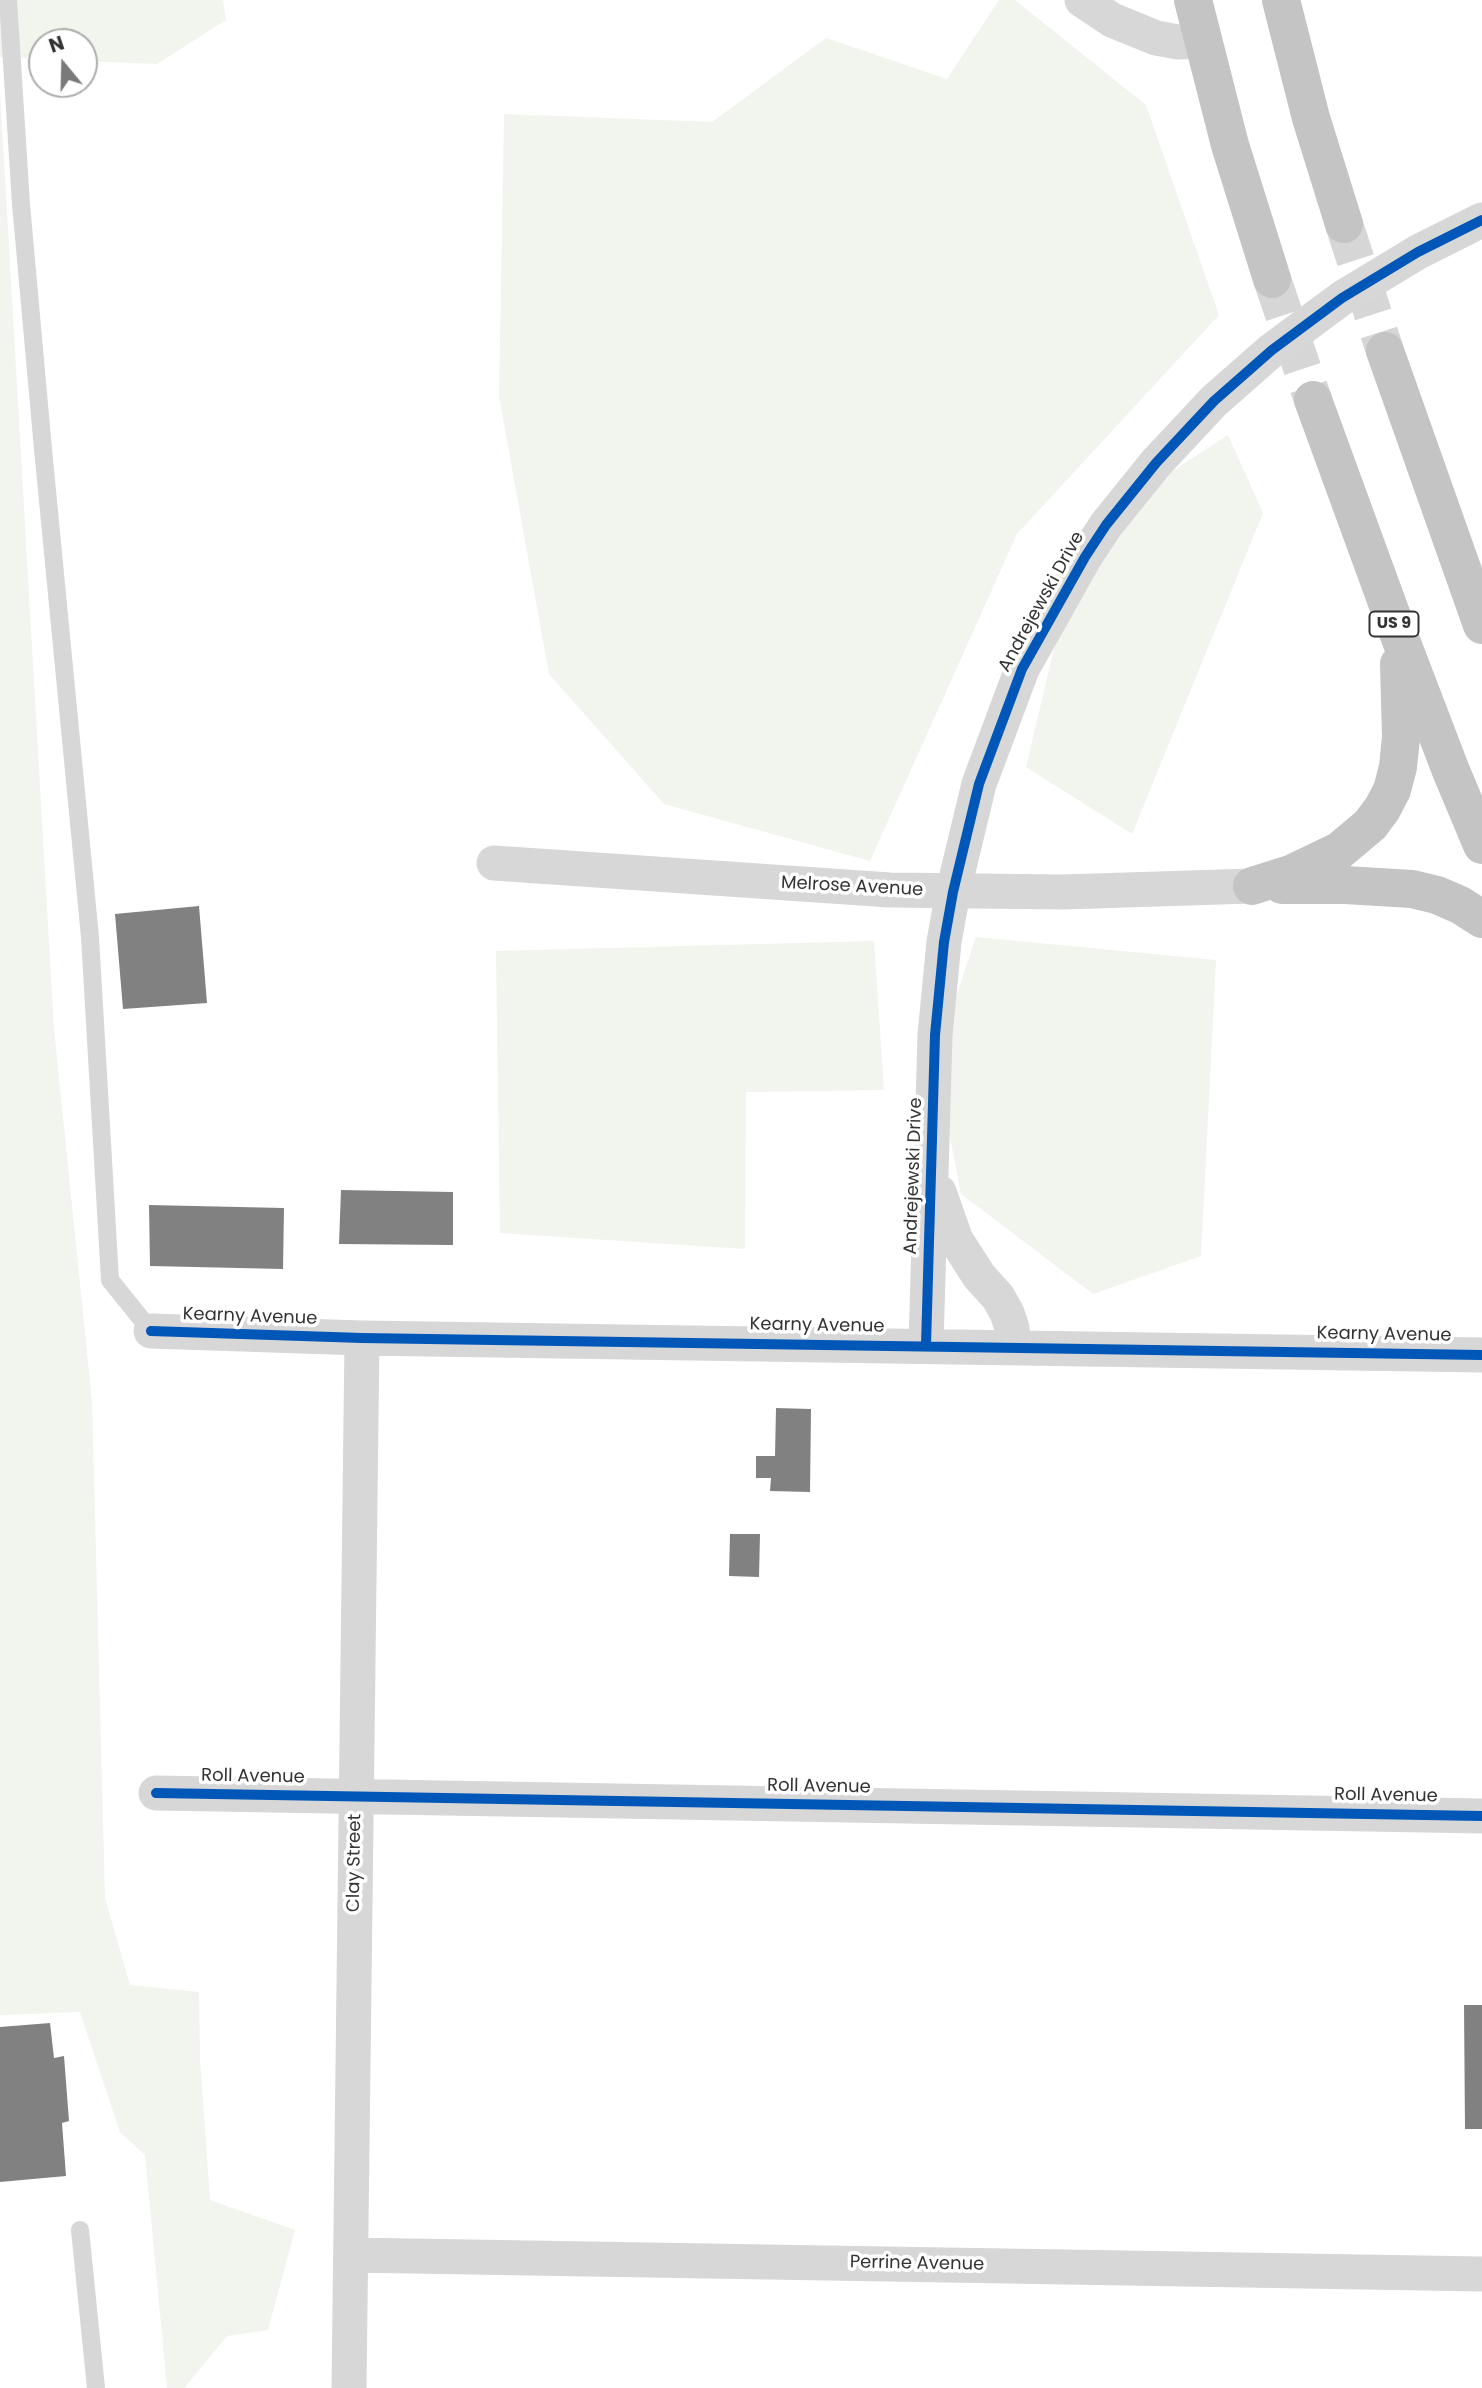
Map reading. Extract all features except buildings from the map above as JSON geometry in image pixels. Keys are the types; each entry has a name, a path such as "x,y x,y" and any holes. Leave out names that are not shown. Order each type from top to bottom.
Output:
{"highway":[{"path":"1193,0 1230,145 1272,279"},
{"path":"1281,0 1311,118 1343,224"},
{"path":"1385,351 1482,625"},
{"name":"US 9","path":"1313,400 1397,630 1482,845"},
{"path":"1252,886 1293,873 1339,851 1356,839 1382,809 1392,790 1401,737 1397,630"},
{"path":"1252,886 1345,885 1412,890 1437,895 1482,919"}],"street":[{"path":"1082,0 1112,20 1156,38 1178,42 1203,41"},
{"name":"Andrejewski Drive","path":"926,1345 937,1013 944,942 979,784 1021,669 1071,580 1106,525 1147,473 1214,401 1272,350 1324,310 1381,274 1472,225"},
{"name":"Melrose Avenue","path":"494,863 953,892 1063,892 1252,886"},
{"name":"Andrejewski Drive","path":"933,1166 939,1195 956,1240 967,1260 1007,1312 1012,1328 1013,1346"},
{"name":"Kearny Avenue","path":"151,1331 362,1338 1482,1355"},
{"name":"Clay Street","path":"349,2388 362,1338"},
{"name":"Roll Avenue","path":"156,1793 1482,1815"},
{"name":"Perrine Avenue","path":"351,2255 1482,2274"}],"lane":[{"path":"8,0 20,191 41,435 90,937 110,1280 151,1331"},
{"path":"79,2230 96,2388"}],"shaded area":[{"path":"0,0 223,0 226,20 157,64 98,62 98,28 28,28 28,58 0,57"},
{"path":"999,0 1015,0 1146,105 1219,315 1017,534 870,861 664,804 549,674 499,396 504,114 712,122 826,38 947,79"},
{"path":"0,90 54,1029 92,1401 105,1898 130,1985 199,1992 200,2058 210,2200 295,2230 268,2330 227,2336 184,2388 167,2388 145,2155 120,2132 80,2012 0,2015"},
{"path":"1228,435 1263,513 1132,834 1026,767 1082,530"},
{"path":"976,937 1216,960 1201,1256 1093,1294 961,1194 935,1060"},
{"path":"874,941 884,1090 746,1092 745,1249 500,1233 496,951"}],"tunnel":[{"path":"1344,224 1385,351"},
{"path":"1272,279 1313,400"}],"cycle path":[{"path":"926,1345 935,1035 944,942 979,784 1022,669 1106,525 1156,463 1214,401 1272,350 1342,298 1418,252 1482,220"},
{"path":"151,1331 362,1338 1482,1355"},
{"path":"156,1793 1482,1816"}]}
